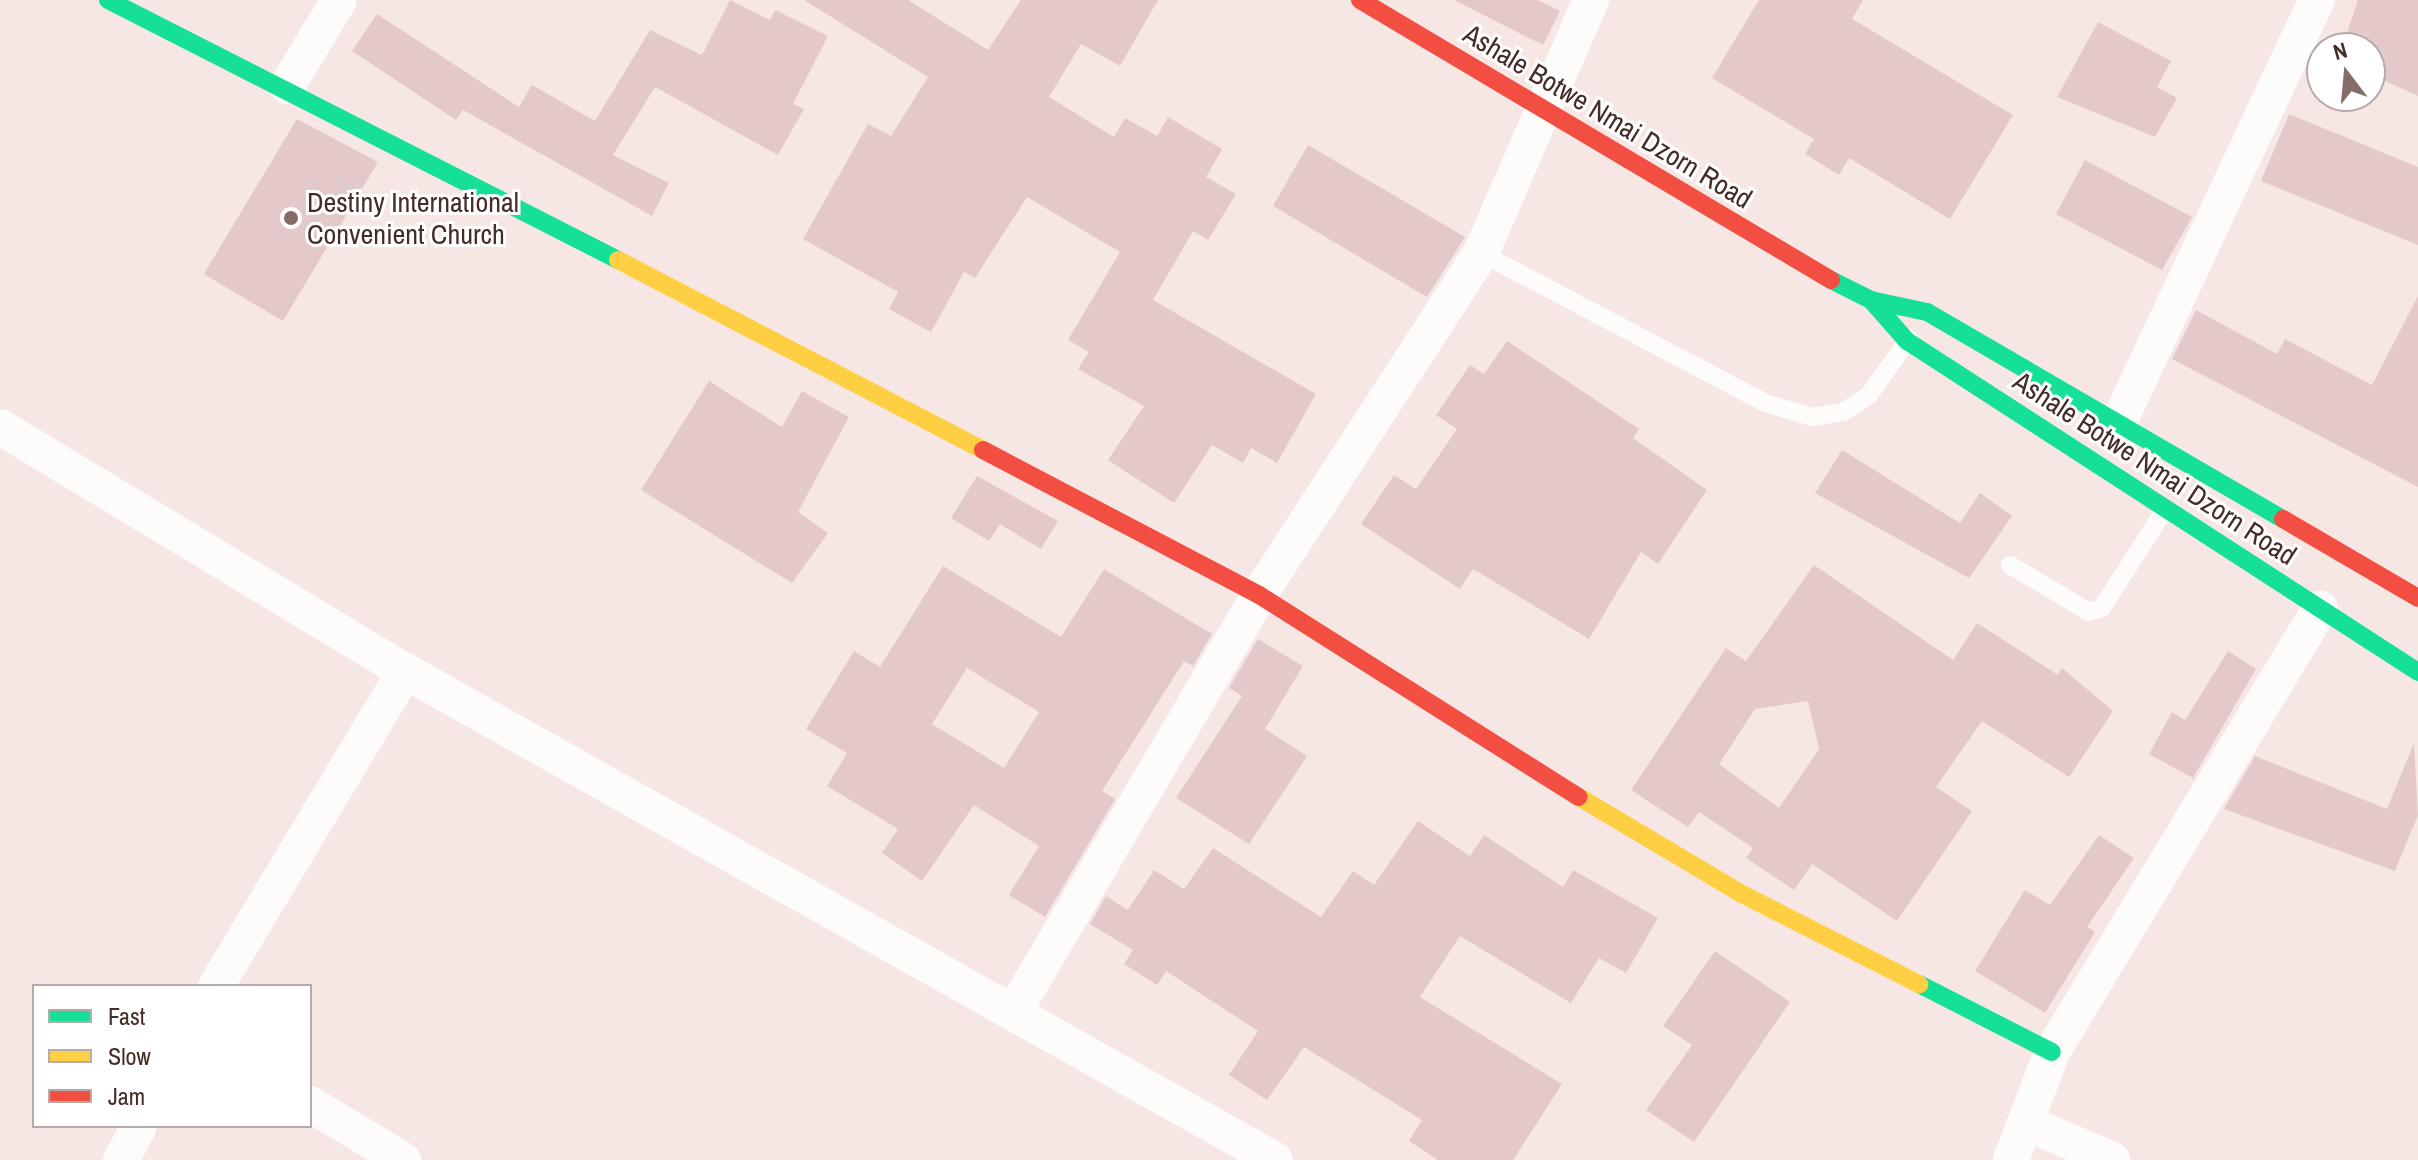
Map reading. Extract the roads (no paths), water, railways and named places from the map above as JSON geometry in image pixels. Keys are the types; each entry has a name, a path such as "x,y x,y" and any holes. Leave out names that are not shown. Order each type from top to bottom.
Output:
{"street":[{"path":"108,0 287,86 1259,595 1430,709 1742,894 2052,1052"},
{"path":"287,86 339,0"},
{"name":"Ashale Botwe Nmai Dzorn Road","path":"1360,0 1545,113 1871,300 1927,312 2418,598"},
{"path":"1016,1008 1259,595 1481,253 1545,113 1591,0"},
{"path":"2119,422 2317,0"},
{"name":"Ashale Botwe Nmai Dzorn Road","path":"1871,300 1907,341 2418,672"},
{"path":"2,434 405,671 1016,1008 1275,1160"},
{"path":"2011,1160 2052,1052 2320,609"},
{"path":"217,984 405,671"},
{"path":"312,1105 403,1160"},
{"path":"2027,1123 2112,1160"},
{"path":"121,1160 138,1128"}],"lane":[{"path":"1481,253 1765,403 1812,417 1843,412 1869,395 1927,312"},
{"path":"2010,565 2089,612 2102,608 2165,509"}],"place":[{"name":"Destiny International Convenient Church","path":"291,218"}]}
